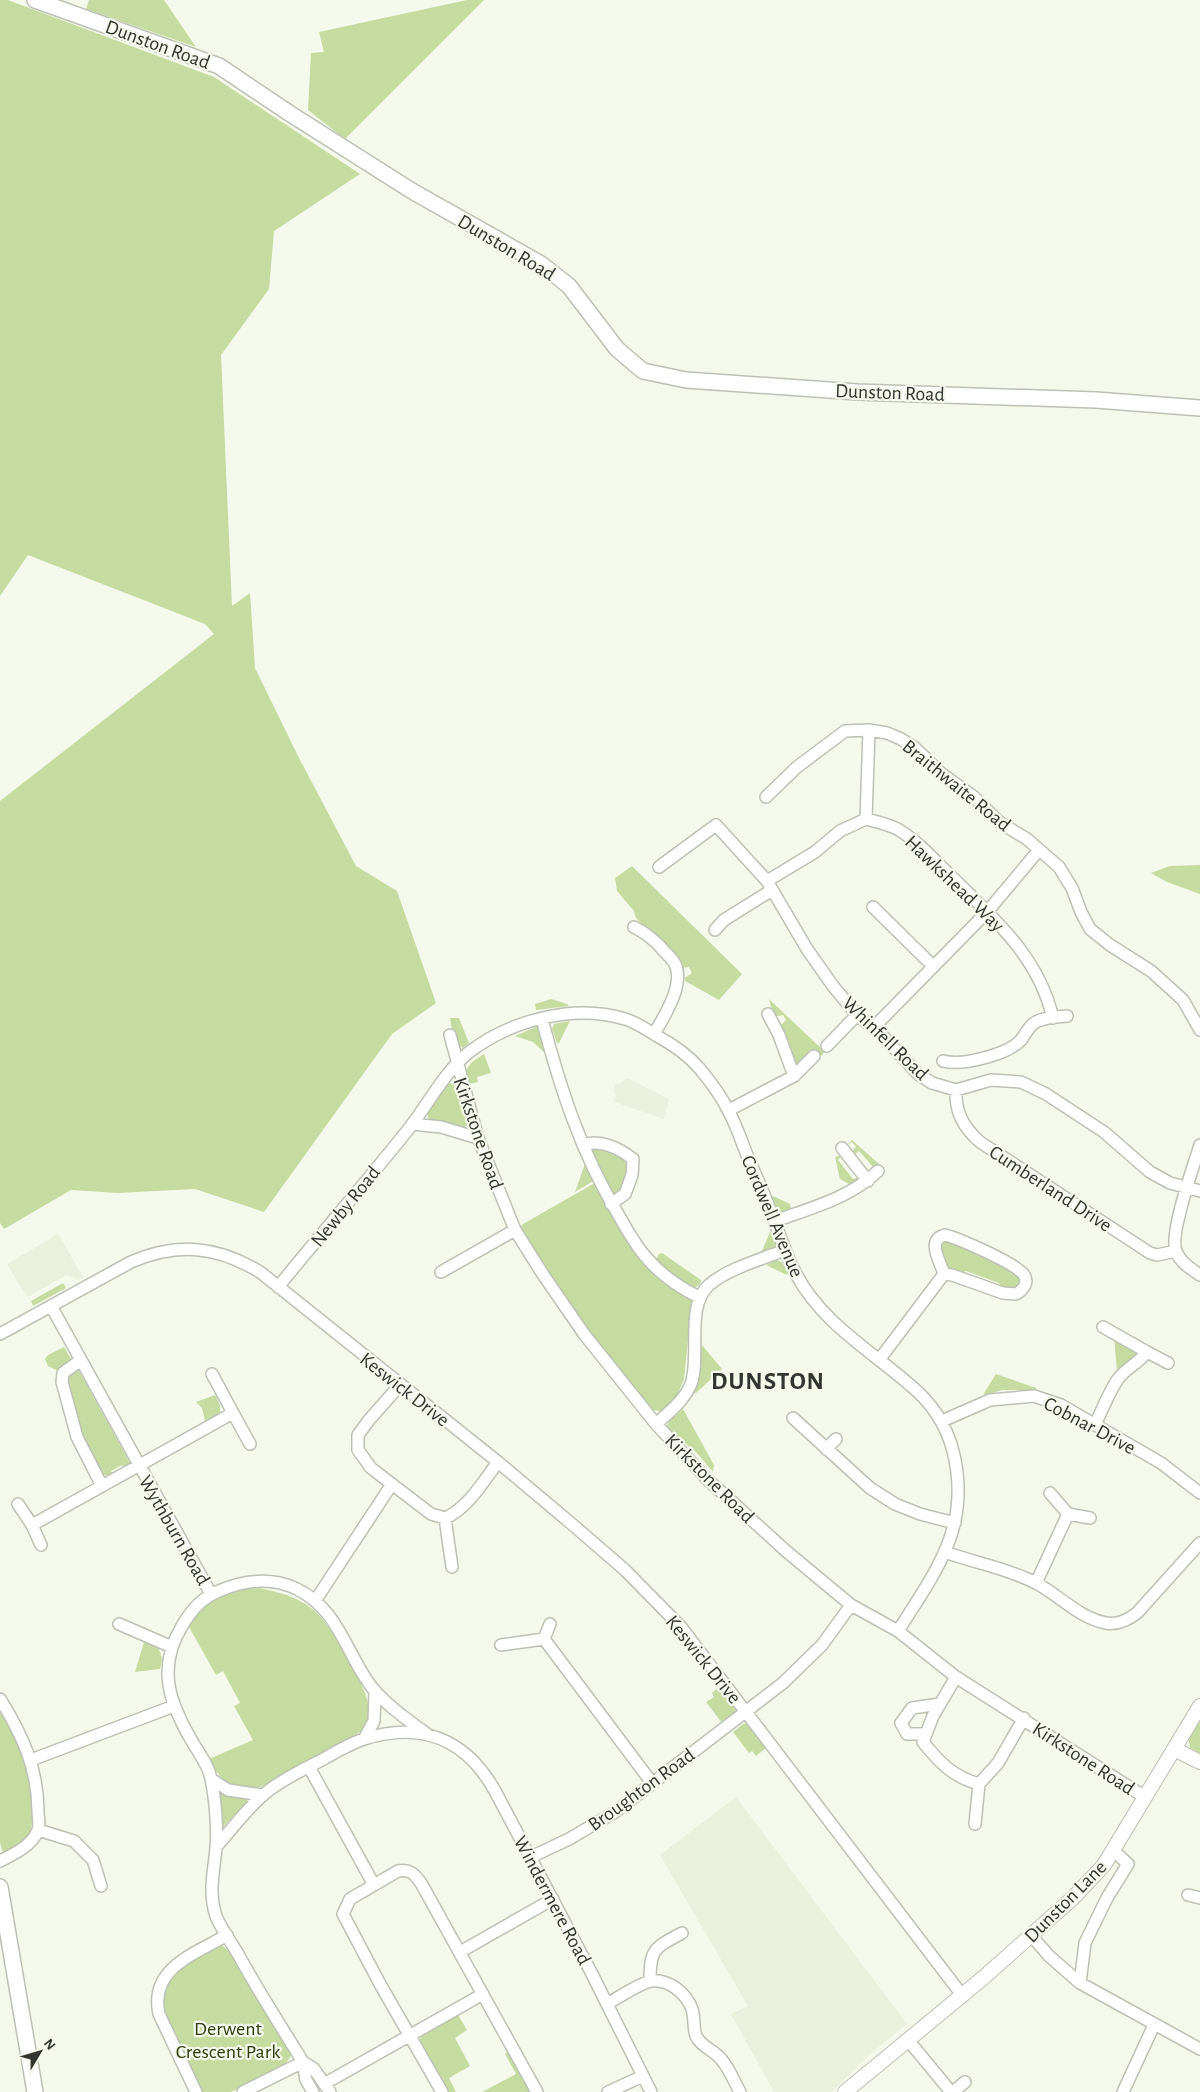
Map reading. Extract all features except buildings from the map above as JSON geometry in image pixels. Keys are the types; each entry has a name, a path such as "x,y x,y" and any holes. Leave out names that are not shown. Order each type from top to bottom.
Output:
{"main road":[{"name":"Dunston Road","path":"34,0 219,66 412,191 541,264 568,286 617,349 644,371 686,380 848,391 1096,400 1200,408"},
{"path":"0,1887 2,1912 35,2092"}],"street":[{"name":"Braithwaite Road","path":"766,797 797,767 845,731 869,730 887,733 915,748 942,774 974,797 999,822 1027,839 1059,867 1072,888 1090,929 1110,945 1150,971 1183,1000 1200,1030"},
{"path":"715,930 724,920 840,831 866,819 869,730"},
{"name":"Hawkshead Way","path":"866,819 897,828 908,836 1007,931 1028,958 1048,998 1053,1018"},
{"name":"Whinfell Road","path":"659,867 716,825 770,885 807,949 833,986 857,1015 874,1027 918,1074 932,1083 956,1090"},
{"path":"874,1027 987,912 1039,850"},
{"path":"873,907 933,966"},
{"path":"634,927 646,933 661,946 675,964 678,982 667,1012 654,1034"},
{"name":"Cordwell Avenue","path":"456,1065 474,1049 494,1036 518,1026 542,1018 575,1014 599,1014 626,1019 677,1046 700,1069 728,1110 797,1276 819,1307 848,1336 912,1386 924,1398 942,1421 951,1444 958,1470 959,1499 955,1523 945,1552 898,1631"},
{"path":"768,1014 780,1035 794,1076"},
{"path":"827,1046 857,1015"},
{"path":"943,1061 951,1063 967,1062 992,1054 1020,1041 1033,1023 1067,1016"},
{"path":"542,1018 570,1115 582,1145 612,1204 644,1255 679,1287 699,1297"},
{"name":"Kirkstone Road","path":"450,1035 456,1065 478,1138 515,1230 584,1334 656,1424 708,1480 786,1551 852,1606 898,1631 956,1677 1024,1718 1145,1797"},
{"path":"728,1110 794,1076 814,1056"},
{"name":"Newby Road","path":"278,1287 412,1124 456,1065"},
{"path":"956,1090 991,1080 1021,1082 1046,1094 1104,1132 1150,1172 1170,1183 1200,1191"},
{"name":"Cumberland Drive","path":"956,1090 955,1104 960,1118 970,1133 980,1142 1150,1252 1157,1255 1176,1251"},
{"path":"412,1124 441,1127 478,1138"},
{"path":"582,1145 591,1142 606,1145 623,1151 633,1159 632,1175 625,1194 612,1204"},
{"path":"1200,1145 1176,1227 1176,1251 1189,1268 1200,1275"},
{"path":"842,1148 868,1181"},
{"path":"775,1221 833,1200 868,1181 878,1170"},
{"path":"441,1272 515,1230"},
{"path":"945,1235 959,1238 1020,1270 1025,1277 1026,1283 1023,1290 1016,1294 1010,1294 944,1274 934,1246 940,1236 945,1235"},
{"name":"Keswick Drive","path":"0,1334 131,1262 151,1254 169,1250 192,1249 216,1252 240,1260 278,1287 498,1462 625,1570 681,1627 962,1994"},
{"path":"656,1424 683,1399 691,1383 699,1297 708,1285 720,1278 785,1250"},
{"path":"878,1360 944,1274"},
{"name":"Wythburn Road","path":"51,1306 212,1594"},
{"path":"1103,1328 1168,1363"},
{"path":"1095,1425 1117,1380 1147,1352"},
{"path":"81,1360 63,1373 62,1382 77,1437 102,1486"},
{"path":"212,1374 250,1444"},
{"path":"400,1385 358,1435 358,1450 371,1468 431,1514 445,1518 456,1513 461,1508 498,1462"},
{"name":"Cobnar Drive","path":"942,1421 990,1400 1034,1396 1062,1405 1161,1463 1199,1490"},
{"name":"Wythburn Road","path":"32,1525 233,1413"},
{"path":"793,1418 870,1488 895,1504 920,1514 955,1523"},
{"path":"826,1449 836,1439"},
{"path":"315,1601 392,1484"},
{"path":"1050,1493 1068,1514 1090,1518"},
{"path":"18,1504 32,1525 41,1545"},
{"path":"1036,1583 1068,1514"},
{"path":"445,1518 452,1567"},
{"path":"945,1552 985,1564 1036,1583 1092,1620 1108,1624 1126,1621 1137,1613 1200,1543"},
{"name":"Windermere Road","path":"212,1594 231,1586 256,1580 276,1582 297,1589 315,1601 331,1617 375,1691 403,1717 427,1734 467,1753 485,1772 553,1899 651,2092"},
{"path":"212,1594 187,1618 172,1647 168,1670 170,1696 207,1767 211,1779 216,1847 212,1873 212,1892 216,1916 302,2062 306,2080 313,2092"},
{"name":"Keswick Drive","path":"746,1711 790,1677 822,1645 852,1606"},
{"path":"119,1624 172,1647"},
{"path":"544,1639 550,1624"},
{"path":"501,1645 544,1639"},
{"path":"544,1639 652,1783"},
{"path":"956,1677 940,1704 923,1742 935,1757 962,1780 979,1784 975,1824"},
{"path":"364,1739 374,1720 375,1691"},
{"path":"0,1699 17,1727 31,1760 38,1794 38,1830 24,1848 0,1861"},
{"path":"926,1734 907,1734 901,1723 912,1708 940,1704"},
{"path":"31,1760 174,1706"},
{"name":"Dunston Lane","path":"845,2092 1032,1935 1073,1898 1104,1865 1200,1706"},
{"name":"Broughton Road","path":"531,1857 569,1839 615,1812 746,1711"},
{"name":"Kirkstone Road","path":"979,1784 998,1764 1024,1718"},
{"name":"Windermere Road","path":"216,1847 262,1795 309,1767 364,1739 392,1732 427,1734"},
{"path":"1174,1749 1200,1762"},
{"path":"309,1767 374,1885"},
{"path":"211,1779 228,1790 262,1795"},
{"path":"38,1830 74,1841 93,1860 102,1886"},
{"path":"1080,1983 1085,1943 1107,1898 1128,1864 1114,1851"},
{"path":"442,2092 380,1984 343,1914 350,1899 398,1871 407,1870 415,1875 537,2092"},
{"path":"460,1952 553,1899"},
{"path":"650,1981 650,1961 654,1952 675,1933"},
{"path":"196,2092 159,2014 156,2002 158,1988 173,1967 227,1935"},
{"path":"1032,1935 1049,1956 1080,1983 1200,2049"},
{"path":"607,2004 650,1981 662,1982 682,1992 689,2000 695,2020 696,2035 703,2045 716,2053 722,2060 740,2092"},
{"path":"302,2062 314,2069 327,2088 410,2036 483,1994"},
{"path":"1123,2092 1154,2025"},
{"path":"908,2040 952,2092 965,2082"},
{"path":"242,2092 302,2062"},
{"path":"608,2092 643,2076"}],"shaded area":[{"path":"627,1078 669,1099 664,1119 614,1102 616,1083 619,1084"},
{"path":"58,1234 83,1277 77,1280 67,1275 27,1297 7,1264"},
{"path":"736,1797 907,2024 869,2055 832,2092 774,2092 731,2014 748,2006 660,1855"}],"green space":[{"path":"0,0 8,0 214,77 360,174 274,231 269,289 221,355 232,606 250,593 255,668 298,756 356,866 397,891 436,1003 392,1034 264,1212 195,1189 117,1193 71,1190 4,1229 0,1223 0,801 214,634 205,624 28,555 0,596"},
{"path":"89,0 164,0 196,47 86,9"},
{"path":"467,0 484,0 345,139 308,110 311,53 324,52 319,32"},
{"path":"1200,865 1200,894 1167,882 1151,873 1170,866"},
{"path":"632,866 742,974 719,1000 685,981 685,978 692,973 689,967 681,968 674,955 636,918 634,911 617,891 615,878"},
{"path":"551,999 569,1006 536,1010 535,1004"},
{"path":"769,999 825,1052 821,1056 811,1050 796,1065 780,1026 786,1020 783,1015 774,1017"},
{"path":"450,1018 459,1018 469,1043 463,1048 458,1045 453,1035"},
{"path":"570,1021 559,1043 557,1043 552,1029 554,1024"},
{"path":"539,1027 547,1055 533,1042 515,1036"},
{"path":"484,1054 491,1073 477,1077 478,1082 470,1084 466,1070 472,1062"},
{"path":"452,1083 457,1088 467,1124 464,1128 429,1120 427,1111 448,1084"},
{"path":"852,1140 879,1164 875,1169 859,1151 853,1156 850,1153 856,1147 852,1142 846,1146"},
{"path":"593,1147 625,1159 626,1177 617,1194 613,1194 591,1148"},
{"path":"842,1155 838,1160 853,1179 859,1177 860,1180 849,1184 840,1179 835,1157"},
{"path":"586,1161 595,1180 575,1192"},
{"path":"595,1184 614,1215 692,1301 684,1379 676,1398 661,1411 652,1410 583,1322 520,1228 523,1224"},
{"path":"773,1196 790,1204 791,1209 780,1212 776,1209 771,1197"},
{"path":"770,1232 773,1233 778,1246 777,1249 761,1253"},
{"path":"946,1240 1015,1272 1020,1278 1020,1282 1014,1288 1002,1287 999,1283 966,1271 960,1274 950,1270 939,1246"},
{"path":"662,1253 701,1280 701,1283 695,1288 672,1274 656,1260 659,1254"},
{"path":"776,1260 782,1262 788,1273 787,1275 766,1265"},
{"path":"63,1283 66,1288 33,1306 31,1301"},
{"path":"1114,1335 1138,1353 1138,1356 1117,1372"},
{"path":"701,1344 722,1369 696,1393 693,1392 699,1377"},
{"path":"64,1347 72,1361 62,1373 48,1366 45,1359 48,1355"},
{"path":"79,1371 130,1463 124,1469 122,1465 111,1471 113,1474 110,1476 100,1474 81,1436 66,1380 72,1372"},
{"path":"996,1374 1036,1388 1036,1390 1003,1390 985,1395 984,1393"},
{"path":"215,1395 220,1405 220,1412 208,1421 205,1421 202,1408 196,1402"},
{"path":"683,1409 714,1465 713,1472 695,1451 669,1431 667,1426 669,1421"},
{"path":"259,1588 293,1597 311,1608 329,1627 356,1673 368,1702 370,1713 365,1727 332,1749 268,1784 245,1789 233,1786 223,1779 209,1759 253,1740 234,1706 240,1703 223,1671 216,1675 189,1627 203,1609 218,1597 236,1591"},
{"path":"144,1642 159,1649 162,1659 160,1669 135,1672"},
{"path":"720,1686 736,1709 735,1713 722,1723 706,1702 714,1697 712,1693"},
{"path":"0,1709 16,1737 23,1756 32,1792 33,1805 33,1816 28,1835 21,1843 3,1853 0,1843"},
{"path":"1200,1719 1200,1753 1190,1748 1188,1737"},
{"path":"747,1723 766,1748 756,1756 752,1751 749,1753 733,1732"},
{"path":"218,1791 248,1800 223,1827"},
{"name":"Derwent Crescent Park","path":"217,1945 223,1946 233,1955 292,2054 284,2066 231,2092 200,2092 159,2001 175,1971"},
{"path":"458,2015 467,2030 455,2038 470,2066 449,2078 456,2092 446,2092 418,2042 423,2034"},
{"path":"508,2052 530,2092 482,2092 516,2074 505,2054"}],"district":[{"name":"DUNSTON","path":"768,1380"}]}
